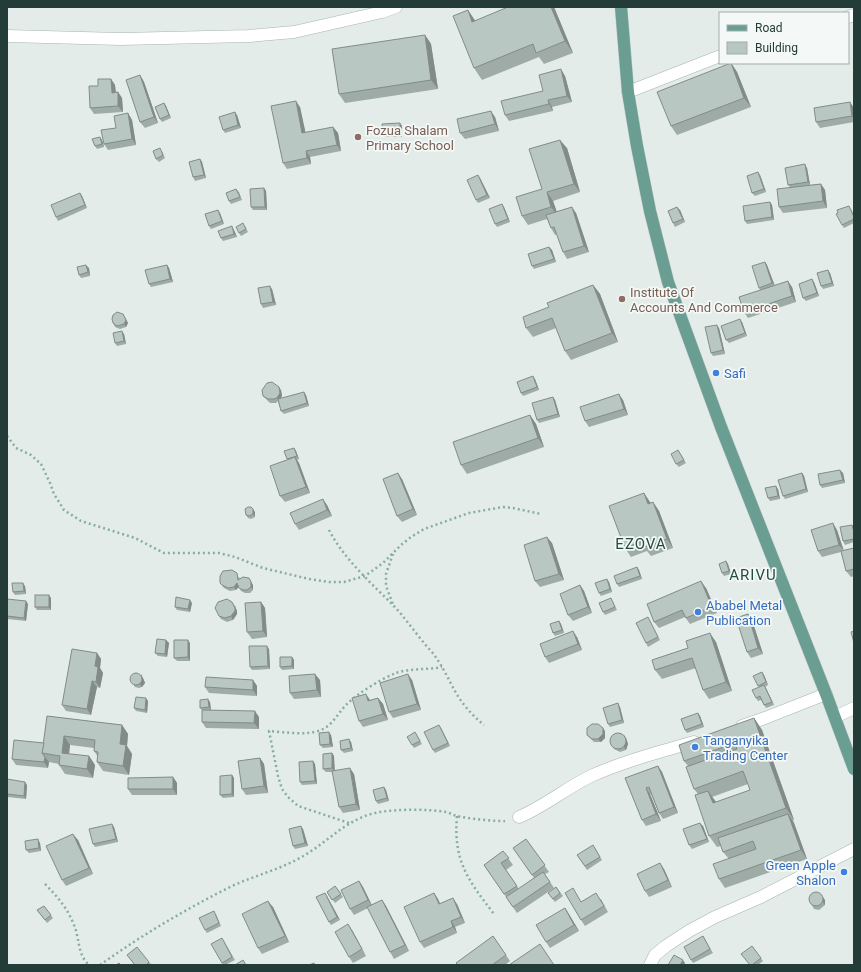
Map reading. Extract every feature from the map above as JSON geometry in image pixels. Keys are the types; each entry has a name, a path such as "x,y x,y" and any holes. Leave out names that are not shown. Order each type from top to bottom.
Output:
{"main road":[{"path":"621,7 628,92 650,211 668,282 721,427 854,769"}],"street":[{"path":"7,36 121,39 249,36 294,32 382,12 396,7"},
{"path":"628,92 719,56"},
{"path":"729,730 765,718 826,694"},
{"path":"835,717 854,708"},
{"path":"520,817 594,775 613,767 708,737"},
{"path":"650,965 655,955 689,931 715,917 761,897 854,849"}],"path":[{"path":"7,436 16,448 31,455 41,464 54,494 64,510 81,521 135,538 164,553 219,553 235,557 263,568 308,579 329,582 344,582 365,576 383,563 406,541 424,529 469,512 503,507 541,514"},
{"path":"329,530 336,544 384,598 395,607 442,667 456,694 477,719 484,724"},
{"path":"393,553 386,574 386,586 395,607"},
{"path":"349,823 298,806 288,798 282,789 278,776 269,732 301,733 320,730 330,725 339,712 348,703 383,680 397,673 412,669 442,667"},
{"path":"100,965 139,938 189,909 234,886 281,868 305,855 349,823 362,817 380,812 431,810 448,812 457,816 503,821 520,817"},
{"path":"457,816 455,834 457,848 467,877 494,914"},
{"path":"45,884 58,898 69,915 74,925 81,954 89,965"}],"building":[{"path":"508,7 551,7 565,41 536,53 533,44 474,68 453,16 468,10 472,22"},
{"path":"425,35 431,80 339,94 332,49"},
{"path":"731,64 744,98 671,126 657,92"},
{"path":"561,69 567,96 548,100 549,104 505,115 501,101 543,91 539,75"},
{"path":"140,75 154,117 140,122 126,80"},
{"path":"98,79 111,79 112,93 118,92 118,106 90,108 89,86 98,86"},
{"path":"296,101 302,133 333,127 337,145 306,151 307,158 283,163 271,106"},
{"path":"850,102 852,116 816,122 814,108"},
{"path":"164,103 169,115 160,119 155,107"},
{"path":"491,111 495,124 460,133 457,119"},
{"path":"235,112 238,125 223,130 219,117"},
{"path":"128,113 132,139 104,144 101,130 116,128 114,116"},
{"path":"400,123 400,134 383,134 382,124"},
{"path":"100,137 102,144 95,146 92,139"},
{"path":"560,140 574,184 547,192 551,207 522,216 516,197 542,189 529,149"},
{"path":"160,148 163,155 156,159 153,151"},
{"path":"200,159 204,175 193,177 189,162"},
{"path":"805,164 808,182 788,185 785,168"},
{"path":"758,172 764,189 752,193 747,176"},
{"path":"478,175 487,195 476,200 467,180"},
{"path":"821,184 823,201 779,207 777,189"},
{"path":"264,188 265,207 251,207 250,189"},
{"path":"236,189 240,197 229,201 226,193"},
{"path":"80,193 85,205 56,217 51,205"},
{"path":"770,202 772,217 745,221 743,206"},
{"path":"502,204 508,219 495,224 489,209"},
{"path":"849,206 854,219 842,225 836,214 838,213 837,210"},
{"path":"572,207 584,246 563,252 554,227 551,228 546,215"},
{"path":"677,207 683,219 673,223 668,211"},
{"path":"218,210 222,221 209,226 205,214"},
{"path":"243,223 246,229 239,233 236,227"},
{"path":"232,226 234,234 221,238 218,231"},
{"path":"549,247 554,259 532,266 528,254"},
{"path":"765,262 772,283 759,288 752,266"},
{"path":"86,265 88,272 79,275 77,267"},
{"path":"167,265 170,279 149,284 145,270"},
{"path":"828,270 832,283 821,286 817,273"},
{"path":"812,279 817,293 803,298 799,284"},
{"path":"788,281 792,296 744,312 739,297"},
{"path":"593,285 612,333 565,351 552,318 526,328 523,317 549,307 547,303"},
{"path":"270,286 273,302 261,304 258,288"},
{"path":"117,312 123,314 126,320 124,324 117,326 113,323 112,319 113,315"},
{"path":"740,319 745,333 726,340 721,326"},
{"path":"717,325 723,350 711,353 705,327"},
{"path":"122,331 124,341 115,343 113,333"},
{"path":"533,376 537,387 521,393 517,382"},
{"path":"272,382 279,387 280,393 277,398 268,399 263,396 262,390 267,383"},
{"path":"304,392 307,403 281,411 278,399"},
{"path":"619,394 624,409 585,421 580,407"},
{"path":"553,397 558,414 537,420 532,403"},
{"path":"530,415 538,438 461,465 453,442"},
{"path":"294,448 297,456 287,459 284,451"},
{"path":"678,450 684,460 676,464 671,454"},
{"path":"295,457 306,487 280,496 270,466"},
{"path":"840,470 843,480 820,485 818,474"},
{"path":"398,473 413,509 397,516 383,479"},
{"path":"802,473 806,489 783,496 778,480"},
{"path":"776,486 778,496 768,498 765,488"},
{"path":"644,493 648,504 653,502 667,539 644,547 642,541 625,548 609,506"},
{"path":"323,499 327,510 295,524 290,513"},
{"path":"248,507 253,509 253,514 249,516 246,515 245,509"},
{"path":"833,523 839,545 818,551 811,530"},
{"path":"852,525 854,539 843,541 840,527"},
{"path":"547,537 559,574 535,581 524,545"},
{"path":"854,548 854,569 846,571 841,551"},
{"path":"726,561 729,571 722,573 719,564"},
{"path":"637,567 640,576 617,584 614,576"},
{"path":"232,570 237,573 238,580 243,577 249,578 251,587 247,590 243,590 239,588 237,583 234,587 228,588 222,585 220,583 220,576 223,571"},
{"path":"607,579 610,589 599,593 595,583"},
{"path":"701,581 712,607 686,618 682,610 654,622 647,604"},
{"path":"12,583 23,583 24,591 13,592"},
{"path":"580,585 588,607 568,615 560,594"},
{"path":"35,595 49,595 49,607 35,607"},
{"path":"176,597 190,600 188,609 175,607"},
{"path":"611,598 615,607 603,612 599,603"},
{"path":"7,599 26,601 24,618 7,616"},
{"path":"227,599 232,602 235,611 231,616 225,618 219,616 215,608 218,602"},
{"path":"261,602 263,631 247,632 245,603"},
{"path":"748,614 758,648 747,652 736,618"},
{"path":"648,617 658,637 646,643 636,623"},
{"path":"559,621 562,630 553,633 550,624"},
{"path":"573,631 578,644 545,657 540,644"},
{"path":"854,631 854,643 851,632"},
{"path":"710,633 726,682 703,690 692,658 655,670 652,660 688,648 686,641"},
{"path":"157,639 166,640 165,654 155,653"},
{"path":"174,640 188,640 188,657 174,658"},
{"path":"249,646 267,646 268,666 250,667"},
{"path":"72,649 97,653 95,666 98,667 96,682 92,681 87,709 62,705"},
{"path":"280,657 292,657 292,666 280,667"},
{"path":"762,672 766,682 758,686 753,676"},
{"path":"136,673 140,675 142,679 140,683 136,685 132,683 130,679 132,675"},
{"path":"315,674 317,690 290,693 289,676"},
{"path":"408,674 417,704 389,712 380,683"},
{"path":"206,677 253,680 253,690 205,687"},
{"path":"764,685 772,702 764,705 760,696 756,698 752,690"},
{"path":"366,694 368,701 378,698 383,714 359,721 352,698"},
{"path":"136,697 146,698 145,710 134,708"},
{"path":"208,699 209,707 200,708 200,700"},
{"path":"618,703 622,720 608,724 603,708"},
{"path":"202,710 255,711 254,723 202,722"},
{"path":"698,713 702,724 685,730 681,719"},
{"path":"47,716 122,725 120,744 126,745 123,766 97,762 98,752 94,751 95,740 64,736 62,753 89,756 87,769 59,765 60,756 42,753"},
{"path":"754,718 786,808 709,836 695,795 708,791 713,803 750,790 743,771 694,789 686,767 737,749 735,743 684,761 679,745"},
{"path":"592,724 598,724 603,728 603,734 598,739 592,739 587,735 587,728"},
{"path":"439,725 448,743 433,750 424,732"},
{"path":"329,732 330,744 320,745 319,733"},
{"path":"415,732 420,741 412,745 407,737"},
{"path":"618,733 624,735 626,741 624,747 618,749 612,747 610,741 612,735"},
{"path":"349,739 351,748 341,750 340,741"},
{"path":"14,740 44,743 42,753 45,757 44,762 12,759"},
{"path":"332,753 332,768 323,769 323,754"},
{"path":"260,758 264,786 242,789 238,761"},
{"path":"313,761 315,781 300,782 299,762"},
{"path":"658,766 674,807 659,813 649,787 646,788 656,814 642,820 625,778"},
{"path":"350,768 356,804 339,807 332,771"},
{"path":"232,775 232,794 220,795 220,776"},
{"path":"173,777 173,789 128,789 128,778"},
{"path":"7,779 25,782 24,796 7,794"},
{"path":"384,787 387,798 376,801 373,790"},
{"path":"788,814 801,850 719,879 713,864 756,849 753,841 723,852 718,838"},
{"path":"700,823 707,839 689,845 683,829"},
{"path":"112,824 116,839 93,844 89,829"},
{"path":"301,826 305,843 293,846 289,829"},
{"path":"73,834 89,868 62,880 46,846"},
{"path":"38,839 39,848 26,850 25,841"},
{"path":"526,839 545,865 532,875 513,848"},
{"path":"593,845 600,857 585,866 577,855"},
{"path":"503,851 509,858 501,863 517,886 504,894 484,865"},
{"path":"660,863 668,880 645,891 637,874"},
{"path":"543,872 550,882 513,907 506,897"},
{"path":"359,881 368,900 350,909 341,890"},
{"path":"335,886 341,894 332,900 327,892"},
{"path":"556,887 560,893 553,899 548,893"},
{"path":"573,888 581,902 596,893 604,906 581,920 565,893"},
{"path":"816,892 821,894 823,899 821,904 816,906 811,904 809,899 811,894"},
{"path":"325,893 337,917 329,922 316,897"},
{"path":"434,893 439,904 453,898 461,917 451,921 453,927 420,942 404,907"},
{"path":"382,900 405,945 390,952 367,907"},
{"path":"268,901 285,936 258,948 242,914"},
{"path":"44,906 51,915 45,920 37,910"},
{"path":"565,908 574,925 546,942 536,925"},
{"path":"214,911 219,923 205,930 199,918"},
{"path":"348,924 362,949 349,957 335,932"},
{"path":"493,936 506,955 492,965 458,965 456,963"},
{"path":"703,936 710,949 691,960 684,947"},
{"path":"222,938 232,957 222,963 211,944"},
{"path":"540,944 554,965 509,965"},
{"path":"752,946 761,958 750,965 741,954"},
{"path":"137,947 149,962 146,965 135,965 127,955"},
{"path":"674,955 683,960 680,965 668,965"},
{"path":"243,960 246,965 235,965"}],"place":[{"name":"Fozua Shalam Primary School","path":"358,137"},
{"name":"Institute Of Accounts And Commerce","path":"622,299"},
{"name":"Safi","path":"716,373"},
{"name":"Ababel Metal Publication","path":"698,612"},
{"name":"Tanganyika Trading Center","path":"695,747"},
{"name":"Green Apple Shalon","path":"844,872"}],"district":[{"name":"EZOVA","path":"641,544"},
{"name":"ARIVU","path":"753,575"}]}
